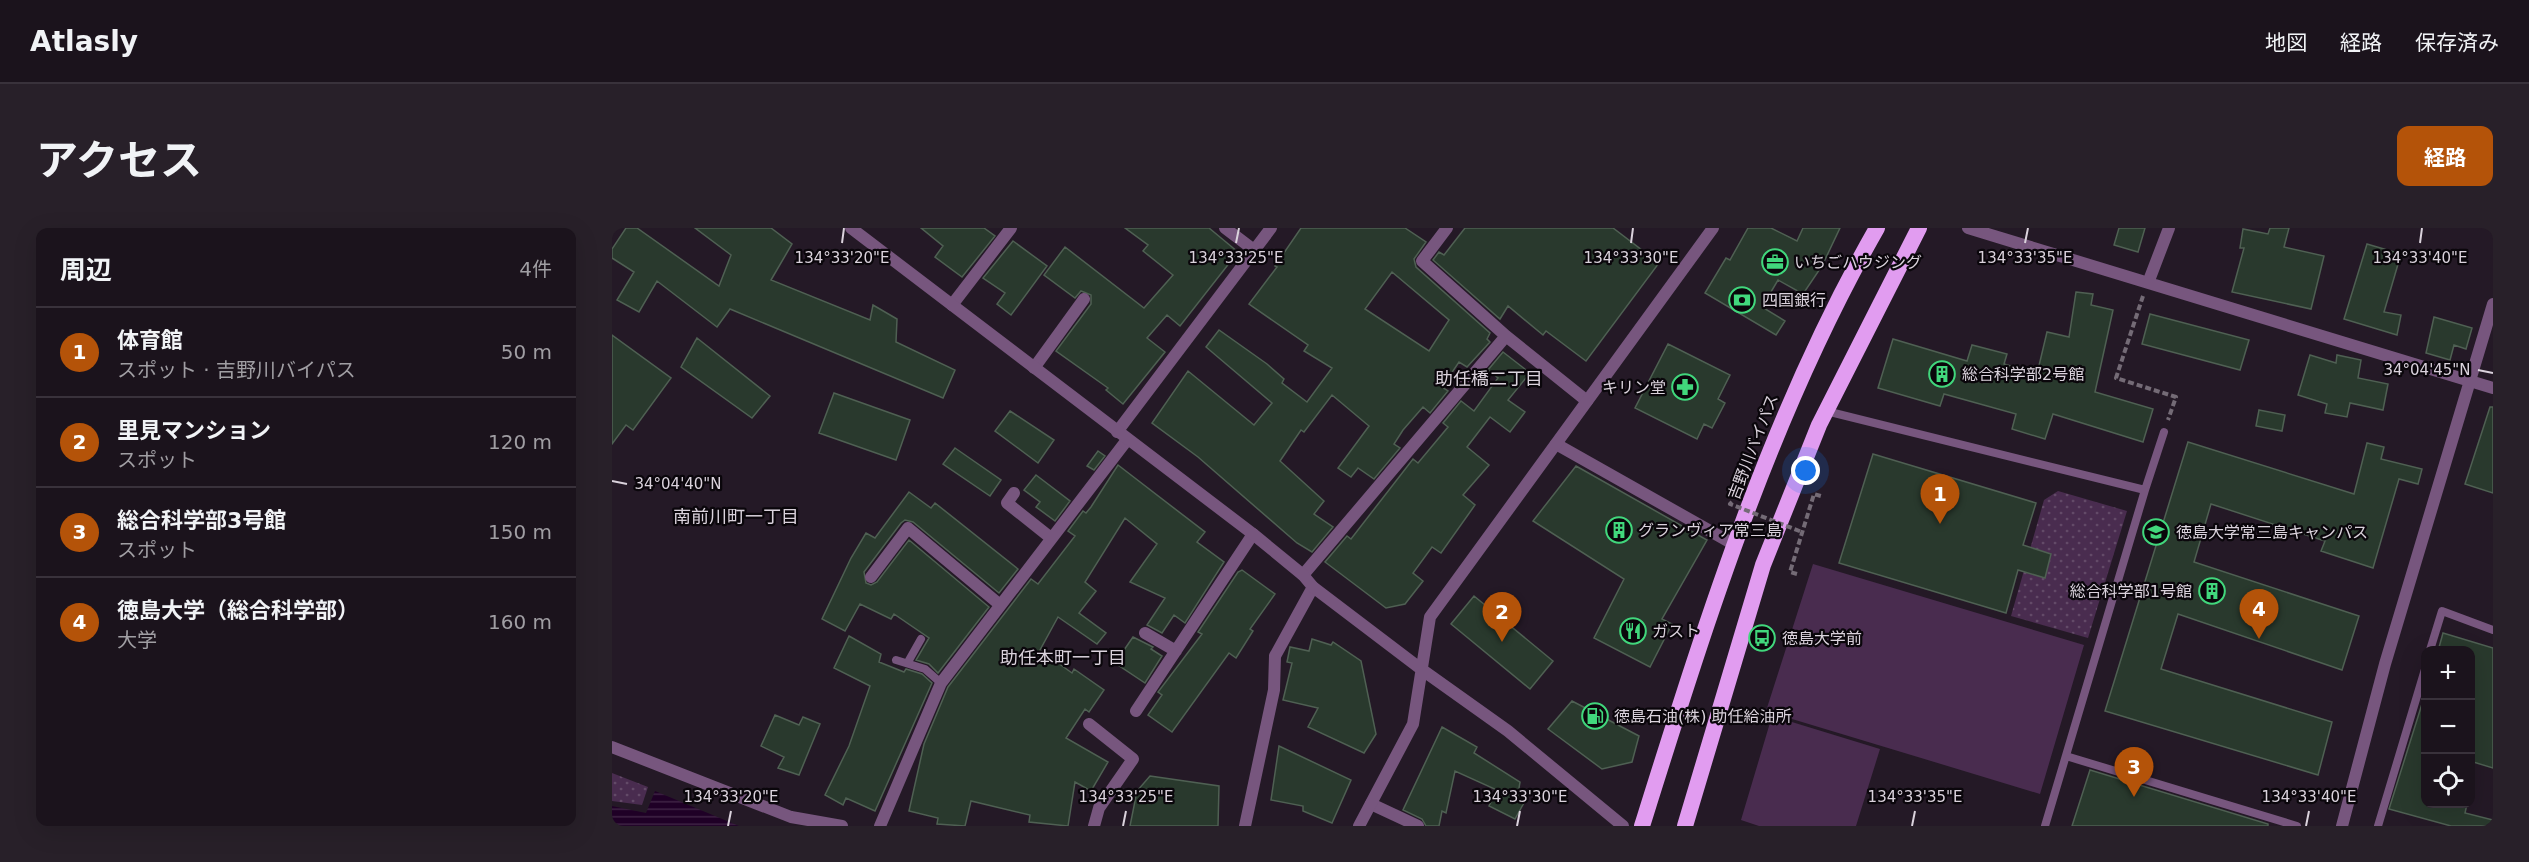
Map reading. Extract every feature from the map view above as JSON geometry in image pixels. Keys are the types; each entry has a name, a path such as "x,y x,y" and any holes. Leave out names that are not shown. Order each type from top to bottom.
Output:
{"highway":[{"name":"吉野川バイパス","path":"1642,826 1735,545 1802,375 1877,228"},
{"path":"1685,826 1763,565 1826,411 1919,228"}],"street":[{"path":"952,305 1011,228"},
{"path":"1226,228 1254,250"},
{"path":"880,826 941,683 1051,538 1270,228"},
{"path":"1448,228 1422,261 1506,336 1587,401"},
{"path":"1359,826 1413,724 1430,617 1713,228"},
{"path":"1968,228 2493,388"},
{"path":"2148,283 2169,228"},
{"path":"858,230 1122,436 1253,534 1303,575 1313,587 1421,669 1508,730 1623,826"},
{"path":"1034,368 1084,299"},
{"path":"2342,826 2385,664 2493,304"},
{"path":"1303,575 1506,336"},
{"path":"1556,444 1735,545"},
{"path":"1014,494 1007,503 1051,538"},
{"path":"872,577 908,528 999,604"},
{"path":"1136,711 1253,534"},
{"path":"1245,826 1274,690 1275,656 1313,587"},
{"path":"1145,633 1176,651"},
{"path":"1089,724 1133,759 1099,808 1094,826"},
{"path":"612,747 791,816 842,826"},
{"path":"1371,804 1418,826"}],"lane":[{"path":"1826,411 2145,490"},
{"path":"2045,826 2164,432"},
{"path":"2432,646 2442,611 2493,630"},
{"path":"908,662 921,639"},
{"path":"896,660 925,669 941,683"},
{"path":"2378,826 2421,683"},
{"path":"2066,756 2296,826"}],"path":[{"path":"2148,283 2116,378 2176,398 2164,432"},
{"path":"1797,574 1790,572 1791,567 1814,494 1821,496"},
{"path":"1732,502 1730,504 1802,532"}],"shaded area":[{"path":"2058,491 2127,511 2088,638 2011,616 2044,500"},
{"path":"1813,564 2084,645 2040,794 1766,711"},
{"path":"1772,716 1880,749 1856,826 1759,826 1741,820"},
{"path":"612,773 648,787 642,805 612,801"},
{"path":"655,791 739,826 612,826 612,806 646,813"}],"building":[{"path":"626,228 637,228 719,286 731,255 695,228 771,228 792,244 771,280 870,320 873,305 897,319 896,342 955,370 943,398 730,309 717,327 657,281 639,312 617,300 634,272 612,258 612,249"},
{"path":"921,228 984,228 995,236 962,277 935,257 943,246"},
{"path":"1125,228 1209,228 1238,252 1180,326 1167,315 1147,338 1165,352 1123,404 1106,390 1108,388 1056,351 1091,304 1091,295 1081,291 1075,298 1044,275 1065,247 1144,308 1173,275 1143,251 1148,245"},
{"path":"1301,228 1405,228 1426,242 1414,259 1416,267 1490,333 1487,339 1490,342 1467,367 1459,362 1442,387 1448,391 1430,413 1423,407 1403,430 1394,444 1400,448 1374,479 1358,468 1351,477 1338,468 1369,426 1332,395 1304,432 1301,430 1280,461 1324,501 1314,514 1333,527 1312,552 1297,543 1198,457 1152,423 1188,371 1254,425 1272,403 1206,347 1219,330 1267,364 1284,379 1282,383 1307,402 1332,368 1304,351 1308,345 1249,304 1277,267 1275,266","holes":["1392,272 1449,320 1429,351 1365,309"]},
{"path":"1465,228 1613,228 1659,263 1586,361 1546,331 1543,335 1508,306 1500,319 1433,260 1439,252 1444,255"},
{"path":"1748,228 1771,228 1797,241 1803,228 1840,228 1822,266 1803,294 1778,280 1762,307 1785,321 1776,335 1705,293 1726,258 1730,260"},
{"path":"2119,228 2145,228 2138,252 2114,245"},
{"path":"2270,228 2289,228 2284,247 2324,256 2311,309 2232,292 2244,248 2240,248 2243,229 2268,234"},
{"path":"1013,241 1047,266 1011,315 997,304 1005,293 983,278"},
{"path":"2367,244 2401,254 2384,312 2401,315 2397,335 2344,319"},
{"path":"2076,292 2093,294 2091,305 2113,310 2095,392 2153,409 2143,442 2053,414 2045,439 2012,429 2016,414 1944,394 1940,406 1878,388 1893,339 1967,361 1972,345 2007,354 2004,364 2037,374 2047,332 2069,337"},
{"path":"2150,314 2249,340 2240,370 2142,344"},
{"path":"2434,317 2472,328 2466,349 2454,345 2450,360 2426,353"},
{"path":"612,335 671,378 633,430 626,425 612,444"},
{"path":"697,338 770,396 752,418 681,367"},
{"name":"キリン堂","path":"1668,344 1730,375 1718,399 1725,403 1712,428 1704,424 1697,439 1635,408"},
{"path":"1503,352 1530,373 1508,400 1525,412 1510,432 1490,417 1467,447 1489,465 1463,495 1475,505 1441,553 1432,547 1413,573 1423,581 1405,604 1386,608 1325,562 1347,536 1351,539 1413,459 1418,463 1448,427 1443,423 1461,401 1474,411 1498,378 1488,370"},
{"path":"2310,355 2336,363 2337,355 2361,360 2358,378 2388,384 2383,410 2350,403 2347,417 2325,413 2327,404 2298,395"},
{"path":"834,393 910,420 896,460 819,433"},
{"path":"2490,407 2493,407 2493,493 2465,484"},
{"path":"2259,410 2285,415 2282,431 2256,426"},
{"path":"1010,411 1054,440 1038,463 995,431"},
{"name":"総合科学部1号館","path":"2188,442 2354,494 2367,443 2384,447 2381,459 2422,469 2418,484 2399,479 2373,568 2321,551 2325,541 2211,504 2194,562 2359,616 2342,670 2178,614 2161,669 2332,722 2318,775 2105,711"},
{"path":"955,448 1001,480 990,496 943,464"},
{"path":"1098,451 1105,456 1094,470 1087,466"},
{"path":"1873,454 2036,503 2023,545 2051,554 2045,578 2018,570 2006,613 1839,563"},
{"path":"1118,465 1205,532 1197,542 1224,562 1185,623 1174,615 1162,633 1147,625 1165,598 1130,582 1157,544 1125,518 1085,582 1096,591 1079,613 1106,633 1097,644 1058,617 1040,650 1072,673 1074,669 1104,690 1089,712 1085,709 1066,738 1108,762 1091,791 1075,782 1068,826 1029,822 1030,815 971,801 965,826 937,824 938,818 909,811 924,744 948,687 1031,579 1038,584 1075,536 1068,531 1083,511 1086,513 1091,507"},
{"name":"グランヴィア常三島","path":"1576,466 1707,540 1662,619 1672,624 1650,667 1594,638 1624,579 1533,521"},
{"path":"1036,475 1070,501 1055,521 1036,507 1040,502 1024,490"},
{"path":"909,492 931,508 935,503 1018,569 999,593 913,522 905,520 901,523 864,572 866,583 871,585 877,582 909,540 989,607 938,673 929,664 916,660 929,638 894,614 891,619 860,604 845,631 822,619 851,558 866,533 875,538"},
{"path":"1242,570 1275,594 1250,629 1253,631 1236,658 1229,653 1172,732 1148,715 1162,695 1158,692 1202,634 1198,632 1238,572"},
{"path":"1474,596 1553,661 1530,689 1451,624"},
{"path":"2443,633 2493,648 2493,768 2475,763 2475,646 2439,646"},
{"path":"849,636 881,654 879,662 904,672 906,669 922,674 932,683 875,811 846,798 843,805 825,795 849,746 870,686 834,668"},
{"path":"1133,637 1153,647 1151,649 1162,656 1145,683 1115,663"},
{"path":"1312,639 1331,645 1333,642 1361,661 1376,734 1364,753 1308,727 1318,708 1283,700 1292,663 1287,662 1290,647 1309,651"},
{"path":"1572,701 1639,736 1632,762 1602,769 1548,729"},
{"path":"2421,707 2421,808 2466,808 2465,813 2493,820 2493,826 2451,826 2389,809"},
{"path":"775,715 799,725 803,717 820,724 799,775 778,768 784,757 761,746"},
{"path":"1442,727 1477,747 1474,753 1520,782 1518,794 1525,801 1515,819 1489,806 1497,790 1455,771 1446,813 1442,811 1439,826 1426,826 1422,819 1403,810"},
{"path":"1279,746 1351,780 1332,823 1303,811 1303,806 1271,800"},
{"path":"2090,770 2268,824 2268,826 2072,826"},
{"path":"1150,776 1219,786 1218,826 1130,826 1137,791"}],"place":[{"name":"いちごハウジング","path":"1775,262"},
{"name":"四国銀行","path":"1742,300"},
{"name":"総合科学部2号館","path":"1942,374"},
{"name":"キリン堂","path":"1685,387"},
{"name":"体育館","path":"1940,524"},
{"name":"グランヴィア常三島","path":"1619,530"},
{"name":"徳島大学常三島キャンパス","path":"2156,532"},
{"name":"総合科学部1号館","path":"2212,591"},
{"name":"ガスト","path":"1633,631"},
{"name":"徳島大学前","path":"1762,638"},
{"name":"徳島大学（総合科学部）","path":"2259,639"},
{"name":"里見マンション","path":"1502,642"},
{"name":"徳島石油(株) 助任給油所","path":"1595,716"},
{"name":"総合科学部3号館","path":"2134,797"}],"district":[{"name":"助任橋二丁目","path":"1489,378"},
{"name":"南前川町一丁目","path":"736,516"},
{"name":"助任本町一丁目","path":"1063,657"}]}
